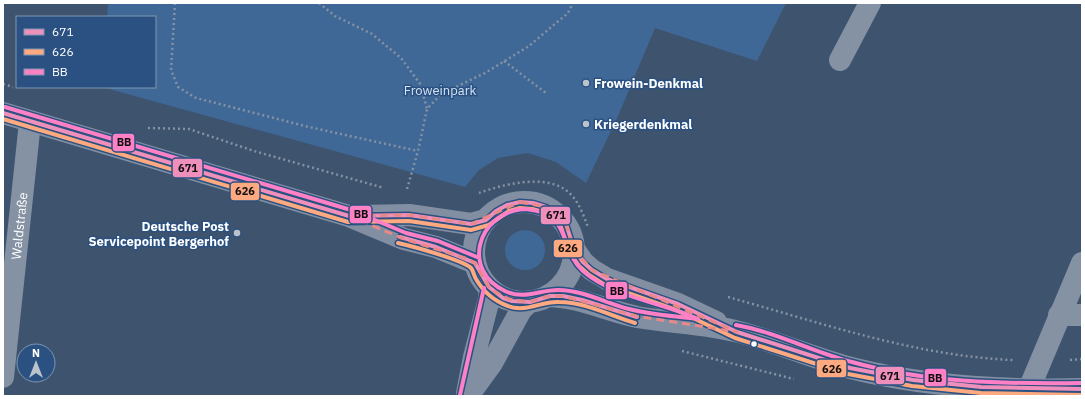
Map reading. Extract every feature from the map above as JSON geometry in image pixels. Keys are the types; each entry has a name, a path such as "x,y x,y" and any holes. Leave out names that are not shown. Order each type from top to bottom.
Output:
{"main road":[{"path":"3,113 349,216 404,239 436,247 475,263"},
{"path":"549,296 561,285 568,275 573,262 574,249 572,236 566,224 557,214 546,207 533,203 520,202 508,205 496,211 486,220 479,231 475,242 475,263 481,277 490,289 509,299 529,302 549,296 563,296 636,316 737,332"},
{"path":"349,216 410,215 471,224 486,220"},
{"path":"574,249 583,262 607,279 678,304 737,332 850,368 880,375 949,385 1029,389 1082,389"},
{"path":"467,396 474,357 489,299 490,289"},
{"path":"467,396 492,363 521,310 529,302"}],"street":[{"path":"840,60 870,3"},
{"name":"Waldstraße","path":"3,377 30,122"},
{"path":"1029,389 1082,263"},
{"path":"1060,316 1082,315"}],"path":[{"path":"176,3 171,70 178,86 196,98 310,127 418,151"},
{"path":"318,3 335,16 372,34 401,58 421,85 427,109 418,151 406,194"},
{"path":"427,109 441,94 484,73 530,46 568,13 572,3"},
{"path":"504,61 546,93"},
{"path":"3,84 16,88"},
{"path":"143,127 190,129 254,150 391,190"},
{"path":"476,195 514,182 538,182 559,186 573,196 589,229"},
{"path":"721,295 881,341 940,354 994,360 1040,361"},
{"path":"681,350 802,381"}],"highlighted area":[{"path":"520,202 546,207 566,224 574,249 592,270 737,332 636,316 563,296 549,296 529,302 509,299 490,289 475,263 465,258 404,239 349,216 409,215 471,224"}],"green space":[{"name":"Froweinpark","path":"108,3 786,3 757,61 655,28 618,116 586,183 556,162 528,153 498,158 479,170 465,187 106,88 156,88 156,16 107,16"},
{"path":"529,230 536,233 542,239 545,250 544,258 536,267 529,270 521,270 514,267 506,258 505,246 508,239 517,231"}],"transit line":[{"name":"BB","path":"5,107 351,210 406,233 438,241 477,257"},
{"name":"671","path":"3,113 349,216 409,215 471,224 486,220 496,211 507,205 520,202 533,203 546,207 566,224 574,249 583,262 592,270 607,279 678,304 737,332 850,368 913,380 981,387 1082,389"},
{"name":"626","path":"3,119 348,222 409,221 471,230 489,225 509,211 520,208 532,209 543,212 561,227 569,252 579,266 589,275 605,285 676,310 735,338 848,374 912,386 981,393 1082,395"},
{"name":"BB","path":"522,209 538,211 550,216 557,223 562,232 575,262 583,271 595,280 624,294 684,313 698,319 637,311 576,292 551,290 519,295 505,291 491,282 483,271 479,258 480,245 485,232 494,222 506,213 522,209"},
{"name":"671","path":"400,237 436,247 475,263 489,287 503,298 512,301 530,302 550,296 563,296 582,300 637,317"},
{"name":"626","path":"398,243 458,261 466,265 472,269 482,288 498,301 508,306 515,308 527,308 552,302 578,304 635,323"},
{"name":"BB","path":"460,395 484,288"},
{"name":"BB","path":"736,325 766,332 837,358 880,369 909,374 966,381 1082,383"}],"place":[{"name":"Frowein-Denkmal","path":"586,83"},
{"name":"Kriegerdenkmal","path":"586,124"},
{"name":"Deutsche Post Servicepoint Bergerhof","path":"237,233"}]}
